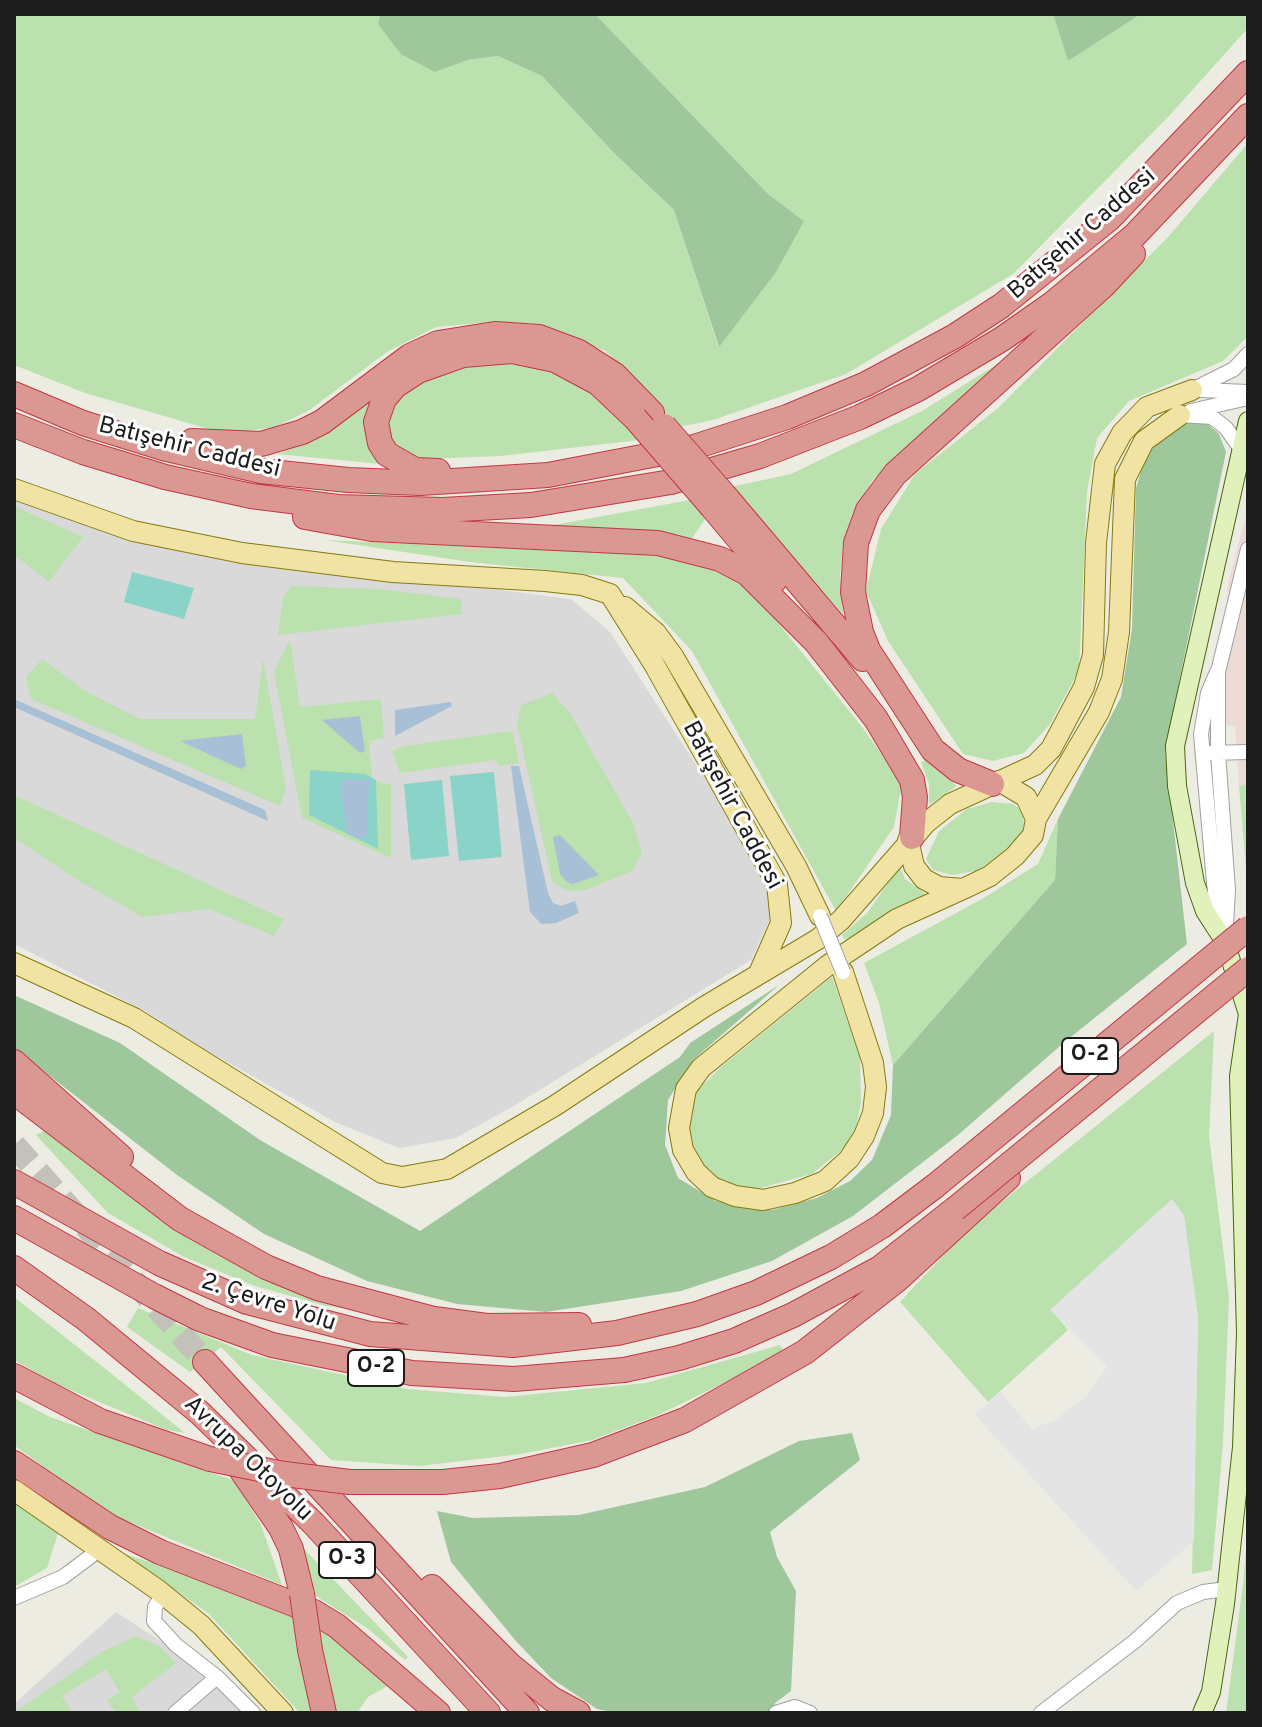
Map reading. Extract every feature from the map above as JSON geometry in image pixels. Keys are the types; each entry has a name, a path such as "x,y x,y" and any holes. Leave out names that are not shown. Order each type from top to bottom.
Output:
{"highway":[{"name":"Batışehir Caddesi","path":"14,394 83,423 150,445 261,471 420,483 548,475 650,457 752,429 866,384 955,336 1047,272 1109,219 1248,73"},
{"name":"Batışehir Caddesi","path":"14,425 121,465 251,496 391,511 531,505 622,492 760,456 894,401 970,359 1052,304 1153,217 1248,116"},
{"path":"900,704 868,650 856,614 852,566 856,543 868,510 895,474 1125,265 1153,217"},
{"path":"83,423 217,445 261,444 322,422 410,356 438,343 495,334 539,337 579,352 615,375 644,415 719,502 900,704 945,763 995,782"},
{"path":"548,475 415,470 387,454 380,443 376,422 378,411 395,386 418,371 463,355 512,351 546,358 575,369 644,415"},
{"path":"251,496 291,513 350,526 685,547 747,573 816,642 854,688 906,765 915,797 910,839"},
{"path":"719,502 816,642"},
{"name":"2. Çevre Yolu","path":"14,1182 200,1284 323,1325 415,1340 513,1345 576,1340 658,1325 767,1288 862,1239 935,1186 1248,928"},
{"name":"O-2","path":"960,1214 1248,969"},
{"path":"14,1062 209,1237"},
{"path":"14,1092 169,1211 209,1237 317,1288 434,1319 527,1327 658,1325"},
{"path":"14,1376 100,1421 210,1459 284,1474 350,1482 443,1482 500,1476 593,1455 685,1420 805,1352 898,1279 960,1214"},
{"name":"2. Çevre Yolu","path":"14,1218 200,1319 272,1345 374,1368 477,1379 585,1375 679,1358 764,1329 880,1268 960,1214"},
{"name":"Avrupa Otoyolu","path":"14,1268 86,1319 200,1413 314,1524 488,1713"},
{"name":"O-3","path":"205,1362 339,1508"},
{"path":"200,1413 281,1528 291,1549 324,1713"},
{"path":"14,1463 110,1527 160,1552 314,1612 337,1626 438,1713"},
{"path":"339,1508 369,1528 510,1665 552,1699 578,1713"},
{"name":"Avrupa Otoyolu","path":"339,1508 527,1713"}],"main road":[{"path":"14,963 134,1018 382,1173 402,1177 426,1176 466,1159 759,973 796,953 841,920 910,839 950,804 1035,765 1051,749 1084,687 1093,655 1101,489 1105,464 1114,445 1147,407 1192,390"},
{"path":"843,972 873,1063 876,1087 873,1113 864,1136 849,1159 825,1181 795,1193 763,1200 735,1196 712,1187 696,1172 683,1150 679,1128 686,1089 701,1068 827,966 897,919 990,876 1015,856 1033,835 1036,819 1099,712 1112,679 1119,632 1125,479 1144,441 1180,415"},
{"path":"1202,1713 1211,1692 1227,1589 1242,1447 1246,1333 1239,1076 1246,1046 1247,1007 1225,941 1205,911 1195,883 1179,799 1175,746 1248,421"},
{"path":"14,489 133,531 242,553 393,572 582,585 610,594 656,633 673,656 796,866 820,916"},
{"name":"Batışehir Caddesi","path":"610,594 648,654 777,884 781,923 759,973"},
{"path":"995,782 1026,797 1036,819"},
{"path":"910,839 914,866 924,879 939,887 963,889"},
{"path":"14,1490 163,1594 201,1625 283,1713"}],"street":[{"path":"1192,390 1234,369 1248,354"},
{"path":"1192,390 1248,395"},
{"path":"1180,415 1248,395"},
{"path":"1180,415 1212,417 1226,428 1241,449"},
{"path":"1225,941 1228,890 1218,753 1218,672 1243,585 1248,549"},
{"path":"1218,672 1211,680 1203,715 1202,754 1216,905 1225,941"},
{"path":"1202,754 1248,752"},
{"path":"820,916 843,972"},
{"path":"14,1598 63,1577 99,1550"},
{"path":"1041,1713 1135,1641 1177,1603 1203,1592 1227,1589"},
{"path":"163,1594 155,1607 154,1621 176,1645 217,1677 249,1712"},
{"path":"175,1713 217,1677"},
{"path":"776,1713 795,1707 810,1713"}],"shaded area":[{"path":"14,501 214,553 571,599 610,632 770,879 773,913 751,960 456,1138 399,1148 335,1122 193,1043 147,1012 14,944"},
{"path":"1248,508 1248,785 1239,786 1235,726 1224,725 1228,583"},
{"path":"132,572 194,588 184,619 124,602"},
{"path":"14,699 265,810 268,821 14,707"},
{"path":"451,702 452,706 395,736 395,710"},
{"path":"360,716 365,751 360,753 322,720"},
{"path":"242,734 246,766 241,769 180,741"},
{"path":"511,766 519,766 548,893 553,903 561,906 575,901 579,913 556,923 541,924 530,912"},
{"path":"310,770 365,774 376,780 378,849 309,815"},
{"path":"494,772 502,857 459,861 450,776"},
{"path":"345,779 369,780 367,836 362,840 347,834 340,784"},
{"path":"442,780 449,856 411,860 404,784"},
{"path":"560,835 599,875 573,884 567,882 560,874 553,837"},
{"path":"1172,1199 1184,1215 1198,1317 1194,1541 1136,1591 975,1415 1000,1391 1032,1429 1055,1420 1086,1396 1107,1367 1050,1310"},
{"path":"116,1612 174,1650 204,1678 217,1677 253,1713 14,1713 14,1704"}],"green space":[{"path":"14,14 380,14 378,24 435,72 468,60 498,56 542,76 614,153 674,210 718,346 804,221 768,194 595,14 1053,14 1068,61 1141,14 1248,14 1248,28 1170,115 1013,274 846,374 713,420 678,427 606,351 528,323 436,327 387,352 308,411 275,427 226,434 85,393 14,365"},
{"path":"380,14 595,14 768,194 804,221 776,272 719,347 674,210 614,153 542,76 498,56 468,60 435,72 401,54 378,24"},
{"path":"1053,14 1141,14 1068,61"},
{"path":"1248,143 1248,336 1223,361 1129,401 1097,438 1087,492 1079,670 1050,724 1024,753 993,761 963,754 888,641 866,591 881,529 915,474 998,408 1169,236"},
{"path":"1012,355 872,481 852,514 843,544 840,575 843,614 731,487 791,474 922,411"},
{"path":"502,363 540,368 580,384 639,440 501,456 424,459 403,454 390,439 387,420 397,399 433,377 465,367"},
{"path":"370,398 365,426 381,464 277,454 317,438"},
{"path":"1204,421 1219,434 1226,452 1165,751 1187,944 1067,1040 958,1135 853,1216 772,1261 681,1291 546,1312 457,1304 367,1281 264,1234 177,1175 14,1048 14,995 120,1043 260,1140 420,1231 680,1057 690,1043 779,985 693,1060 668,1100 665,1145 678,1178 716,1201 772,1210 817,1198 850,1181 872,1160 891,1115 893,1065 1055,880 1058,819 1121,697 1132,629 1136,488 1146,455 1165,436 1190,422"},
{"path":"690,500 706,518 692,538 543,527"},
{"path":"14,506 83,537 49,582 14,555"},
{"path":"325,540 682,556 747,584 862,727 902,783 894,827 836,911 692,651 623,578 470,562"},
{"path":"291,586 380,589 461,599 462,614 278,635 283,599"},
{"path":"290,639 300,707 381,699 384,738 369,741 372,779 391,785 391,858 302,818 274,672"},
{"path":"42,659 85,691 140,719 255,719 263,659 286,788 280,806 31,699 26,677"},
{"path":"552,693 570,713 633,823 642,852 632,871 586,890 567,891 552,881 517,724 521,705"},
{"path":"512,731 519,763 500,766 495,760 400,773 392,751 403,746"},
{"path":"925,760 957,786 929,805 929,784 921,762"},
{"path":"1248,785 1248,891 1239,786"},
{"path":"14,795 284,919 274,936 209,909 143,917 81,882 14,838"},
{"path":"992,802 1013,804 1023,811 1024,830 1015,845 997,860 975,871 952,875 933,870 926,859 939,831 967,809"},
{"path":"1058,819 1055,880 893,1065 879,1003 864,963 982,899 1038,864"},
{"path":"900,866 905,879 926,894 845,940 842,935 868,912"},
{"path":"832,977 860,1058 861,1103 856,1127 844,1148 812,1174 749,1191 727,1185 704,1169 691,1149 685,1121 692,1096 721,1067"},
{"path":"1214,1031 1209,1136 1229,1297 1223,1443 1212,1570 1192,1574 1198,1317 1051,1309 1068,1330 988,1402 900,1302 968,1229"},
{"path":"46,1130 371,1313 322,1305 255,1286 184,1257 108,1213 36,1135"},
{"path":"14,1297 185,1433 167,1430 56,1384 14,1360"},
{"path":"138,1308 252,1355 407,1389 505,1397 646,1383 780,1345 785,1353 656,1416 592,1440 521,1454 419,1466 331,1460 221,1347 190,1372 127,1327"},
{"path":"14,1398 50,1417 235,1481 261,1525 282,1585 103,1511 14,1445"},
{"path":"852,1433 860,1460 770,1532 777,1557 796,1591 791,1691 775,1703 770,1713 618,1713 597,1709 551,1678 515,1640 451,1562 437,1511 473,1518 579,1515 705,1487 799,1441"},
{"path":"14,1497 58,1533 47,1568 14,1587"},
{"path":"1248,1527 1248,1713 1226,1713 1243,1584"},
{"path":"299,1544 408,1657 405,1660 367,1628 311,1593"},
{"path":"122,1553 218,1585 294,1615 313,1713 300,1713 208,1613"},
{"path":"318,1625 395,1682 368,1697 357,1713 338,1713 328,1687"},
{"path":"136,1636 159,1646 176,1663 132,1697 140,1713 116,1713 107,1700 120,1692 106,1669 62,1696 72,1713 14,1713 103,1651"}],"tunnel":[{"path":"14,1145 205,1362"}]}
